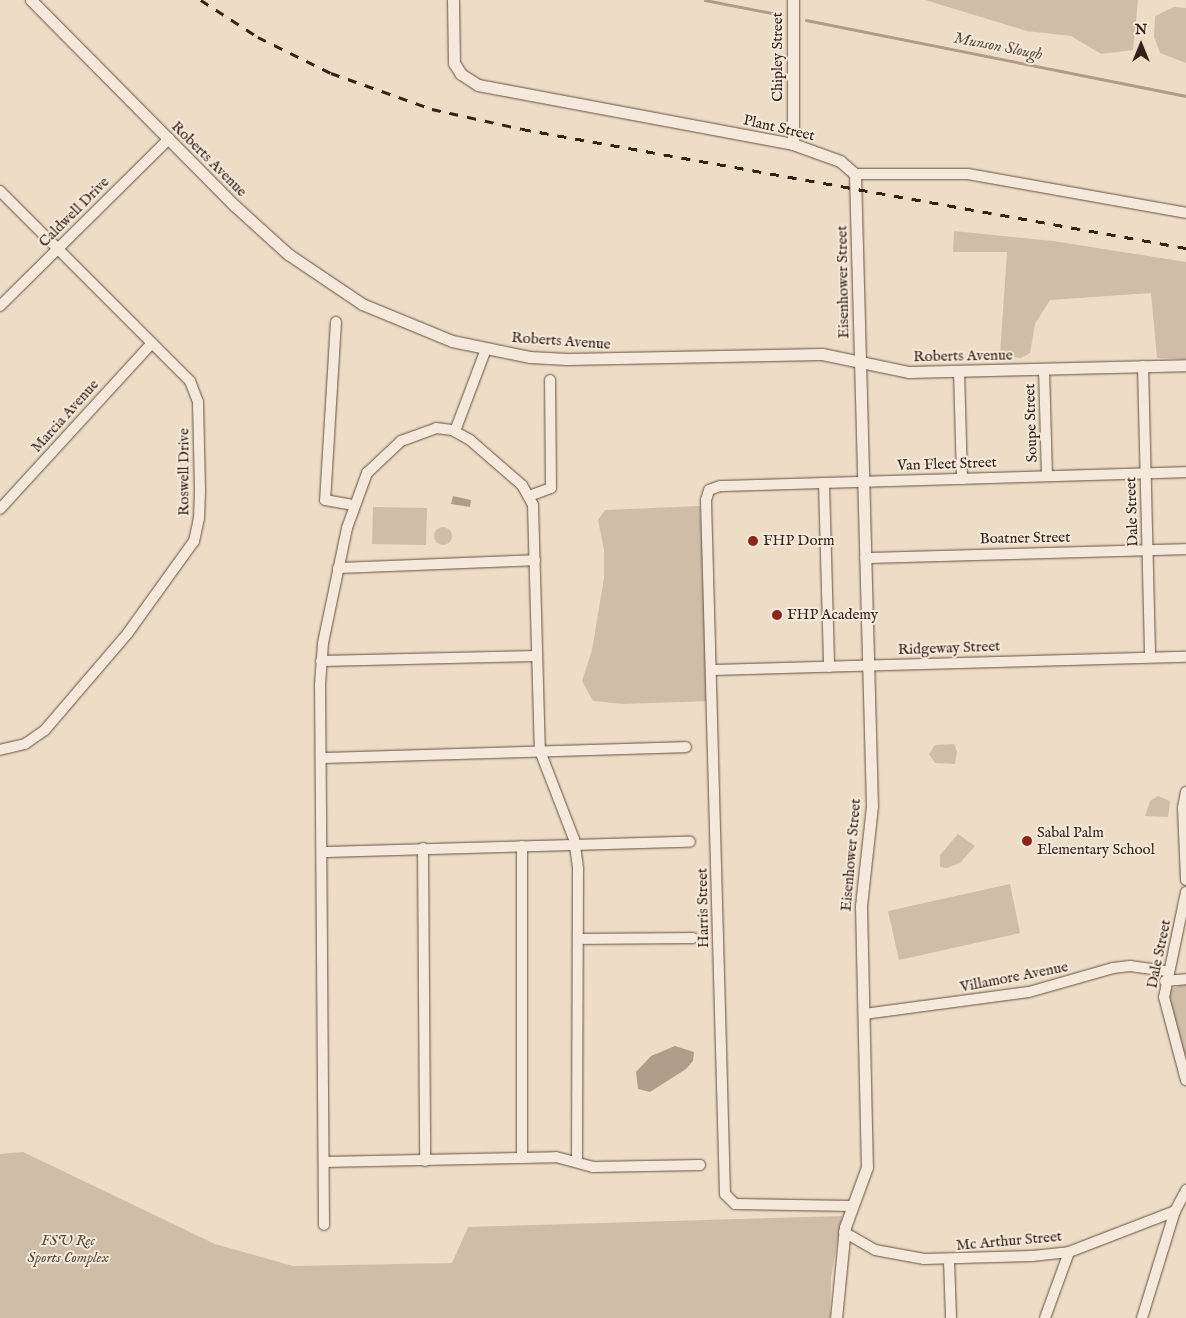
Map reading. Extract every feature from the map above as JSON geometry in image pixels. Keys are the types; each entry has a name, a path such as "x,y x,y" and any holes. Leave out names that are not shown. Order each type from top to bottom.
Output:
{"street":[{"name":"Roberts Avenue","path":"31,0 275,244 333,287 388,316 430,334 486,349 567,359 822,354 889,370 959,371 1186,365"},
{"name":"Plant Street","path":"453,0 452,42 457,68 470,82 488,89 639,113 792,144 840,161 854,174"},
{"name":"Chipley Street","path":"792,144 793,0"},
{"name":"Caldwell Drive","path":"0,306 169,139"},
{"path":"854,174 968,174 1186,213"},
{"name":"Eisenhower Street","path":"836,1318 844,1232 867,1167 861,906 872,806 854,174"},
{"name":"Roswell Drive","path":"0,191 190,381 198,402 200,491 199,518 194,540 128,633 45,730 25,744 0,750"},
{"path":"336,322 325,500 354,505"},
{"name":"Marcia Avenue","path":"0,509 152,344"},
{"path":"454,432 486,349"},
{"name":"Dale Street","path":"1143,366 1150,658"},
{"name":"Soupe Street","path":"1044,369 1047,476"},
{"path":"860,390 869,376 889,370"},
{"path":"959,371 962,479"},
{"path":"529,496 550,488 550,380"},
{"path":"324,1226 321,661 338,568 354,505 367,473 390,448 415,434 436,428 454,432 503,466 529,496 534,520 536,656 540,751 575,845 578,939 577,1162"},
{"name":"Van Fleet Street","path":"709,490 720,486 1186,472"},
{"path":"824,483 829,666"},
{"name":"Harris Street","path":"709,490 706,500 726,1194 735,1204 853,1206"},
{"name":"Boatner Street","path":"865,558 1186,549"},
{"path":"338,568 534,560"},
{"path":"321,661 536,656"},
{"name":"Ridgeway Street","path":"712,670 1186,656"},
{"path":"321,758 686,747"},
{"path":"1186,792 1186,880"},
{"path":"323,852 690,842"},
{"path":"522,846 522,1158"},
{"path":"423,848 425,1161"},
{"name":"Dale Street","path":"1186,892 1166,976 1167,1014 1186,1080"},
{"path":"578,939 692,938"},
{"name":"Villamore Avenue","path":"864,1014 1030,992 1113,968 1130,966 1166,976 1186,979"},
{"path":"324,1162 556,1157 593,1167 700,1165"},
{"path":"1142,1318 1175,1211 1186,1190"},
{"name":"Mc Arthur Street","path":"844,1232 876,1250 949,1260 1069,1252 1175,1211"},
{"path":"1045,1318 1069,1252"},
{"path":"949,1260 951,1318"}],"green space":[{"path":"925,0 1138,0 1133,50 1101,54 1071,36 1027,31"},
{"path":"1174,7 1186,8 1186,63 1160,53 1154,37 1155,16"},
{"path":"954,231 1053,241 1186,262 1186,359 1157,358 1151,293 1050,300 1035,324 1030,353 1021,358 1000,355 1007,252 953,252"},
{"path":"700,506 711,701 623,704 593,701 582,681 592,650 604,578 604,550 598,520 605,510"},
{"path":"373,507 427,508 426,545 372,544"},
{"path":"443,527 449,530 452,536 449,542 443,545 437,542 434,536 437,530"},
{"path":"954,744 957,751 955,764 935,763 929,754 935,745"},
{"path":"1158,796 1170,801 1168,817 1145,816 1150,801"},
{"path":"958,834 975,846 960,863 947,868 940,867 940,855"},
{"path":"1010,884 1020,933 899,960 888,911"},
{"path":"1186,983 1186,1062 1168,994 1169,990"},
{"name":"FSU Rec Sports Complex","path":"23,1152 215,1244 293,1266 452,1263 468,1227 842,1216 831,1278 830,1318 0,1318 0,1154"}],"shaded area":[{"path":"453,496 471,500 470,507 451,504"},
{"path":"675,1046 694,1052 693,1061 686,1069 650,1092 638,1089 636,1072 651,1056"}],"waterway":[{"path":"705,0 782,15"},
{"name":"Munson Slough","path":"806,20 1186,96"}],"railway":[{"path":"201,0 258,37 331,73 432,109 522,129 1186,248"}],"place":[{"name":"FHP Dorm","path":"753,541"},
{"name":"FHP Academy","path":"777,615"},
{"name":"Sabal Palm Elementary School","path":"1027,841"}]}
